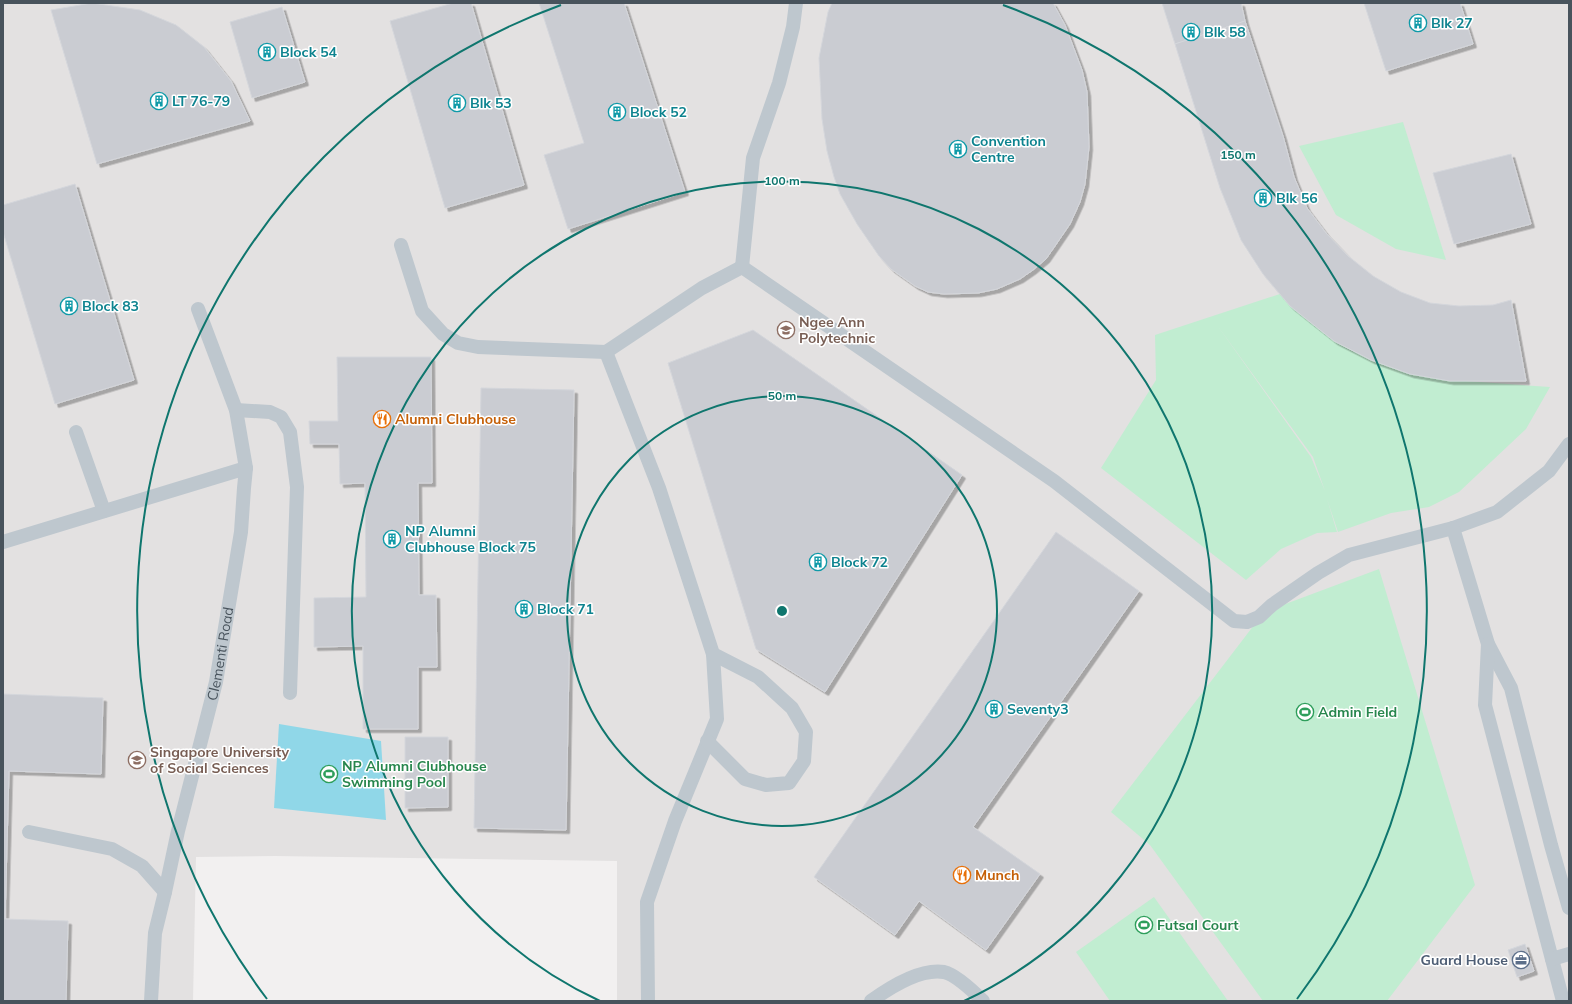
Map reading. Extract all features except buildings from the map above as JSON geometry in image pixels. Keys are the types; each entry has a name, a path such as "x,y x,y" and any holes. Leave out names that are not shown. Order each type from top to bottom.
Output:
{"lane":[{"path":"742,267 753,158 779,83 793,27 796,3"},
{"path":"401,245 422,311 443,334 458,343 478,347 606,352 702,288 742,267"},
{"path":"742,267 1054,481 1234,621 1248,622 1259,616 1306,581 1349,555 1453,528 1497,512 1549,471 1569,444"},
{"name":"Clementi Road","path":"151,1001 155,933 178,831 216,682 241,532 246,468 236,410 198,309"},
{"path":"606,352 659,488 713,654 717,719 675,821 646,902 648,1001"},
{"path":"236,410 270,412 280,417 290,432 297,487 290,693"},
{"path":"76,432 104,511"},
{"path":"3,542 246,468"},
{"path":"1453,528 1488,644 1511,688 1551,845 1569,908"},
{"path":"1488,644 1485,705 1563,1001"},
{"path":"707,741 745,779 766,785 789,783 804,761 806,732 792,708 758,677 713,654"},
{"path":"29,832 112,849 142,866 165,892"},
{"path":"1552,959 1569,954"},
{"path":"871,1001 891,987 922,973 944,972 968,985 983,1001"}],"shaded area":[{"name":"Ngee Ann Polytechnic","path":"3,3 1569,3 1569,1001 617,1001 617,861 275,856 196,857 193,1001 3,1001"}],"green space":[{"path":"1403,122 1446,260 1396,249 1336,215 1299,146"},
{"path":"1280,294 1466,381 1550,387 1526,429 1459,492 1429,507 1391,513 1338,532 1327,499 1337,532 1317,533 1281,549 1246,580 1101,468 1156,380 1155,335","holes":["1217,325 1313,457 1325,491 1311,457"]},
{"name":"Admin Field","path":"1379,569 1475,885 1387,1001 1263,1001 1150,845 1111,812 1264,612"},
{"name":"Futsal Court","path":"1154,897 1228,1001 1110,1001 1076,952"}],"water":[{"name":"NP Alumni Clubhouse Swimming Pool","path":"279,724 381,741 386,820 274,808"}],"place":[{"name":"Blk 27","path":"1418,23"},
{"name":"Blk 58","path":"1191,32"},
{"name":"Block 54","path":"267,52"},
{"name":"LT 76-79","path":"159,101"},
{"name":"Blk 53","path":"457,103"},
{"name":"Block 52","path":"617,112"},
{"name":"Convention Centre","path":"958,149"},
{"name":"Blk 56","path":"1263,198"},
{"name":"Block 83","path":"69,306"},
{"name":"Ngee Ann Polytechnic","path":"786,330"},
{"name":"Alumni Clubhouse","path":"382,419"},
{"name":"NP Alumni Clubhouse Block 75","path":"392,539"},
{"name":"Block 72","path":"818,562"},
{"name":"Block 71","path":"524,609"},
{"name":"Seventy3","path":"994,709"},
{"name":"Admin Field","path":"1305,712"},
{"name":"Singapore University of Social Sciences","path":"137,760"},
{"name":"NP Alumni Clubhouse Swimming Pool","path":"329,774"},
{"name":"Munch","path":"962,875"},
{"name":"Futsal Court","path":"1144,925"},
{"name":"Guard House","path":"1521,960"}]}
